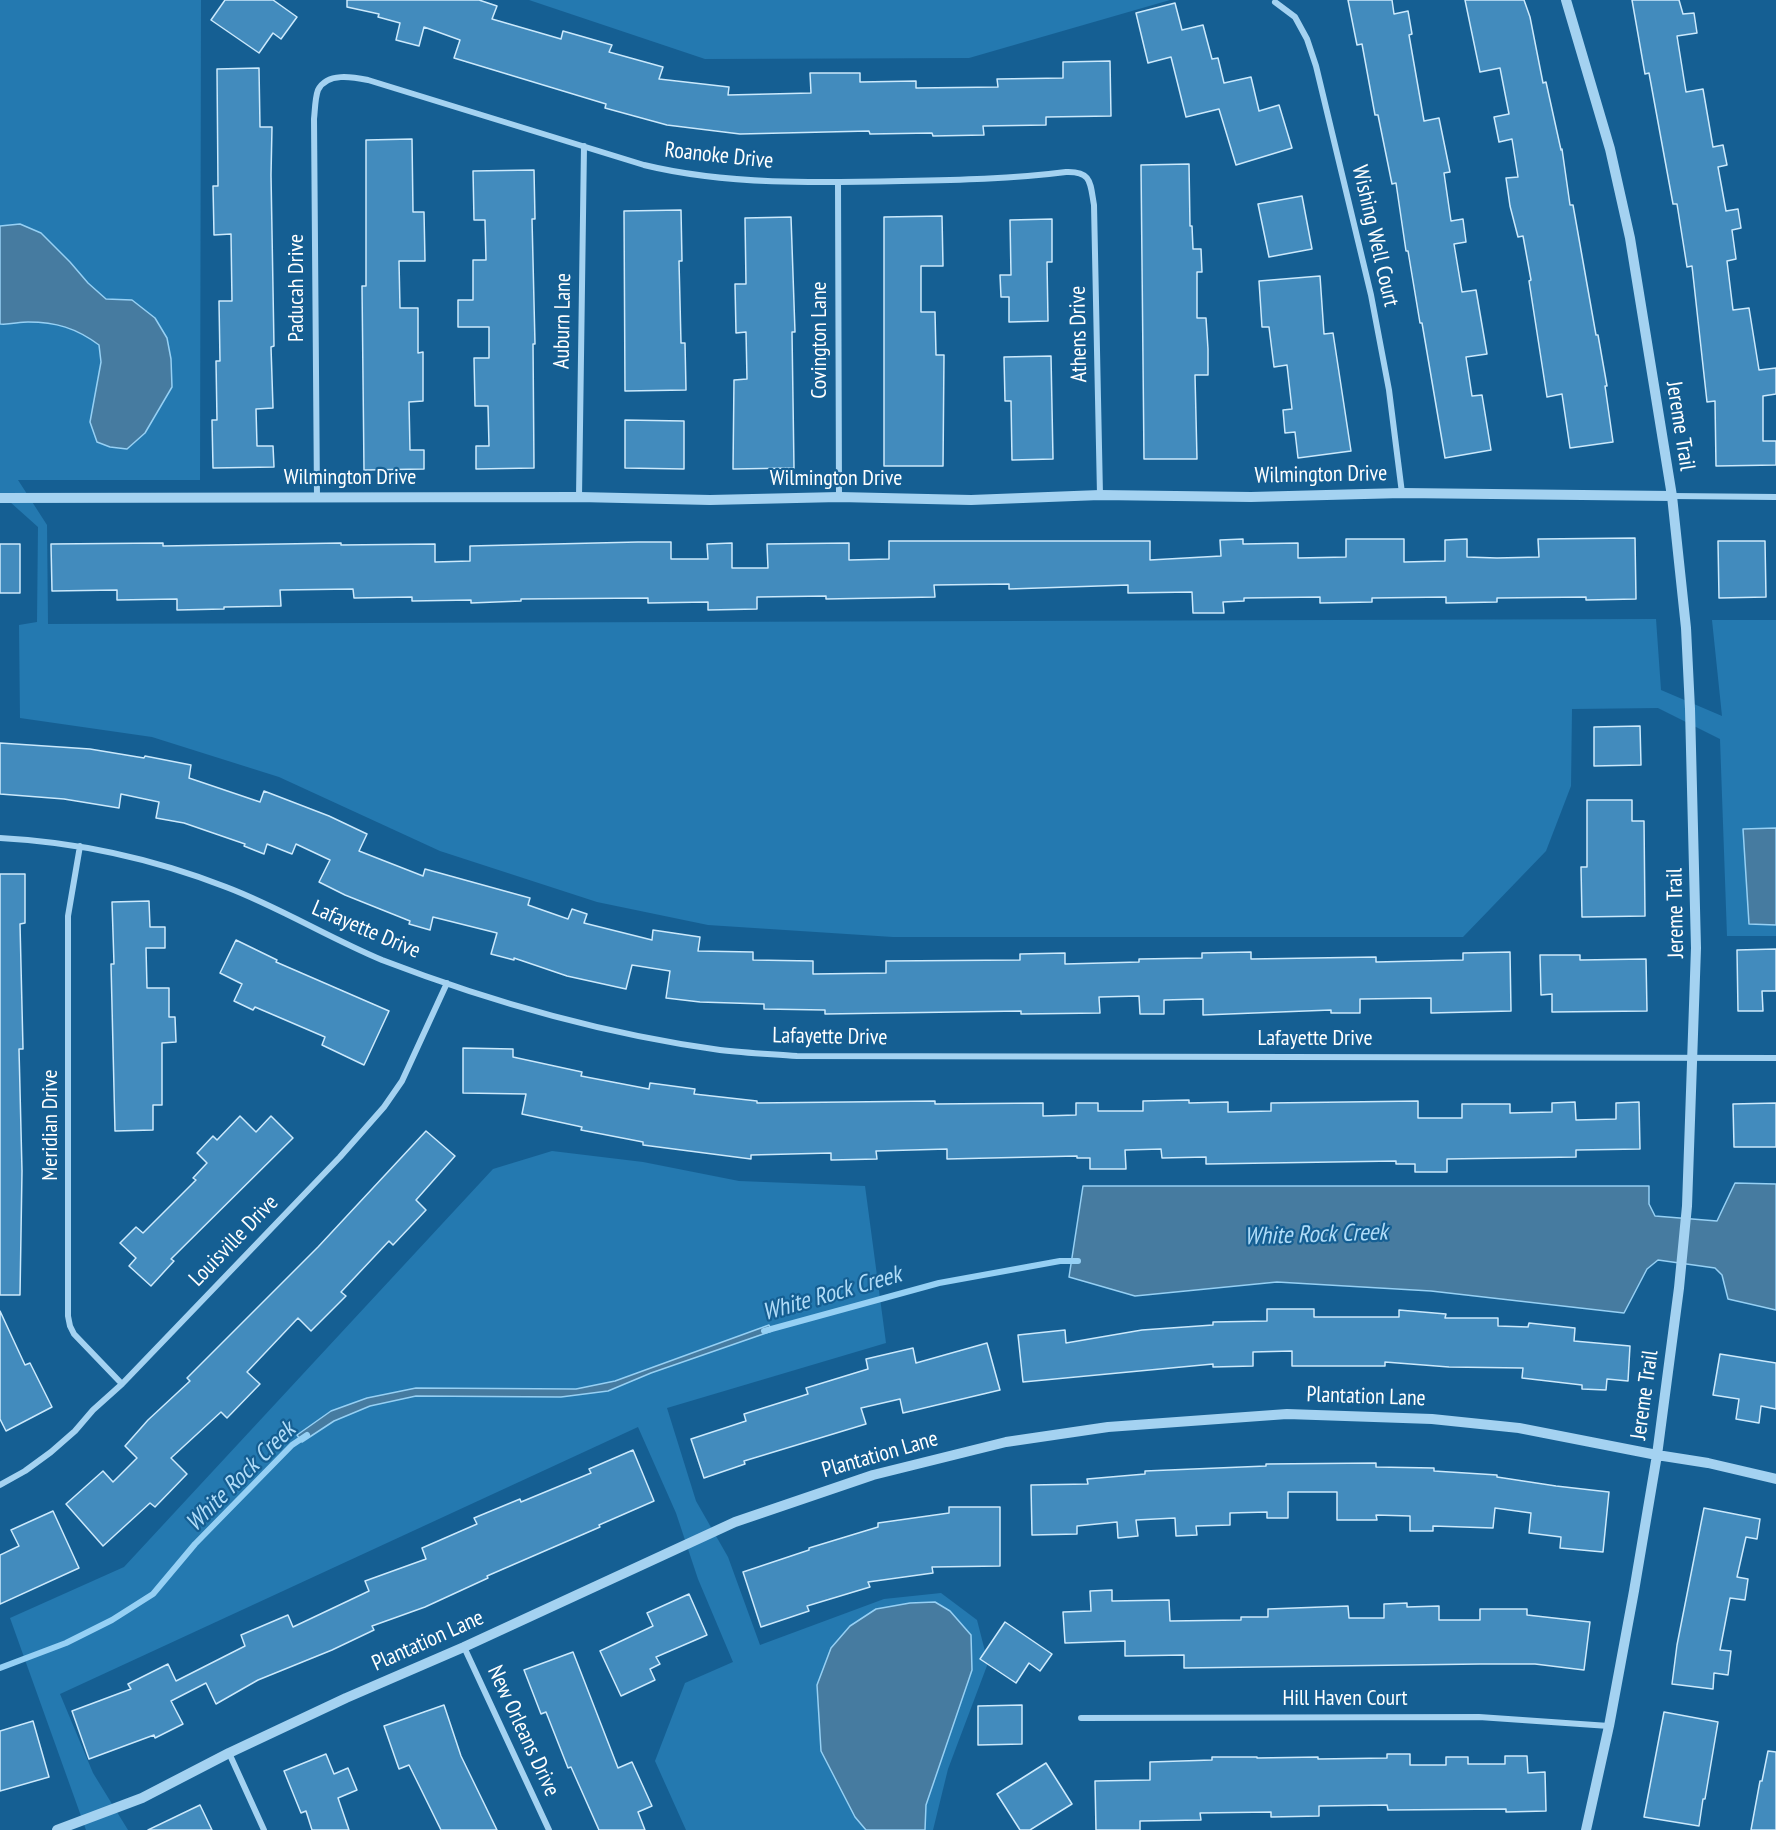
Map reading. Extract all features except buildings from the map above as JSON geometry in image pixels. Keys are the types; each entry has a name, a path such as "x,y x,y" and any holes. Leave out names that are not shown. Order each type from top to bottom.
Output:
{"street":[{"name":"Jereme Trail","path":"1566,0 1610,149 1630,238 1672,496 1686,628 1696,948 1687,1206 1679,1288 1657,1455 1609,1726 1586,1830"},
{"name":"Wishing Well Court","path":"1275,2 1295,17 1307,39 1316,66 1371,295 1389,390 1402,493"},
{"name":"Roanoke Drive","path":"326,81 351,77 368,80 644,165 710,177 838,183 969,179 1066,172 1078,172 1085,175"},
{"name":"Paducah Drive","path":"317,497 314,119 318,90 326,81"},
{"name":"Auburn Lane","path":"579,497 584,146"},
{"name":"Athens Drive","path":"1085,175 1089,180 1094,205 1100,495"},
{"name":"Covington Lane","path":"838,183 839,497"},
{"name":"Wilmington Drive","path":"0,498 579,497 710,500 839,497 971,500 1100,495 1251,497 1402,493 1672,496"},
{"path":"1672,496 1776,497"},
{"name":"Lafayette Drive","path":"0,838 80,846 167,867 227,887 381,959 447,983 528,1009 628,1034 720,1050 797,1056 1776,1058"},
{"name":"Meridian Drive","path":"80,846 68,916 68,1316 74,1334 123,1384"},
{"name":"Louisville Drive","path":"0,1485 25,1471 75,1431 93,1410 123,1384 340,1157 384,1107 402,1080 447,983"},
{"name":"Plantation Lane","path":"57,1830 142,1798 346,1698 464,1647 735,1522 873,1475 1006,1442 1108,1427 1287,1414 1466,1421 1519,1428 1708,1463 1776,1479"},
{"name":"New Orleans Drive","path":"464,1647 549,1830"},
{"name":"Hill Haven Court","path":"1081,1718 1479,1717 1609,1726"},
{"path":"229,1754 264,1830"}],"shaded area":[{"path":"0,0 201,0 200,480 18,480 47,525 48,624 1656,619 1661,690 1722,716 1712,620 1776,620 1776,936 1727,936 1720,739 1658,708 1572,709 1571,786 1546,851 1463,937 893,937 708,925 597,902 440,851 279,777 152,737 20,718 19,625 37,622 38,527 0,493"},
{"path":"529,0 1170,0 969,58 705,59"},
{"path":"552,1151 643,1162 739,1181 865,1186 886,1343 667,1408 696,1501 728,1557 760,1645 884,1599 941,1593 977,1620 988,1663 948,1769 933,1830 686,1830 655,1761 685,1683 733,1662 698,1579 676,1513 638,1427 60,1694 93,1773 128,1830 86,1830 10,1618 124,1567 493,1169"}],"water":[{"path":"20,224 41,233 106,299 132,300 155,318 167,338 171,359 172,387 145,433 127,449 110,447 97,442 90,422 101,362 99,345 74,330 48,323 0,324 0,226"},
{"path":"1776,828 1776,925 1749,924 1743,829"},
{"path":"1735,1183 1776,1184 1776,1310 1728,1299 1722,1275 1715,1268 1658,1260 1647,1269 1624,1313 1431,1291 1277,1282 1135,1296 1069,1277 1083,1186 1649,1186 1649,1204 1655,1216 1717,1221"},
{"path":"769,1325 772,1331 651,1373 608,1391 561,1397 416,1396 370,1406 334,1421 302,1442 297,1435 331,1411 367,1398 416,1388 576,1389 615,1381"},
{"path":"935,1602 950,1611 971,1635 972,1670 926,1805 925,1830 866,1830 855,1817 821,1751 817,1685 831,1648 850,1626 876,1609 910,1603"}],"waterway":[{"name":"White Rock Creek","path":"764,1331 939,1283 1060,1261 1078,1261"},
{"name":"White Rock Creek","path":"0,1668 66,1643 112,1620 153,1594 195,1544 292,1445 307,1435"}]}
